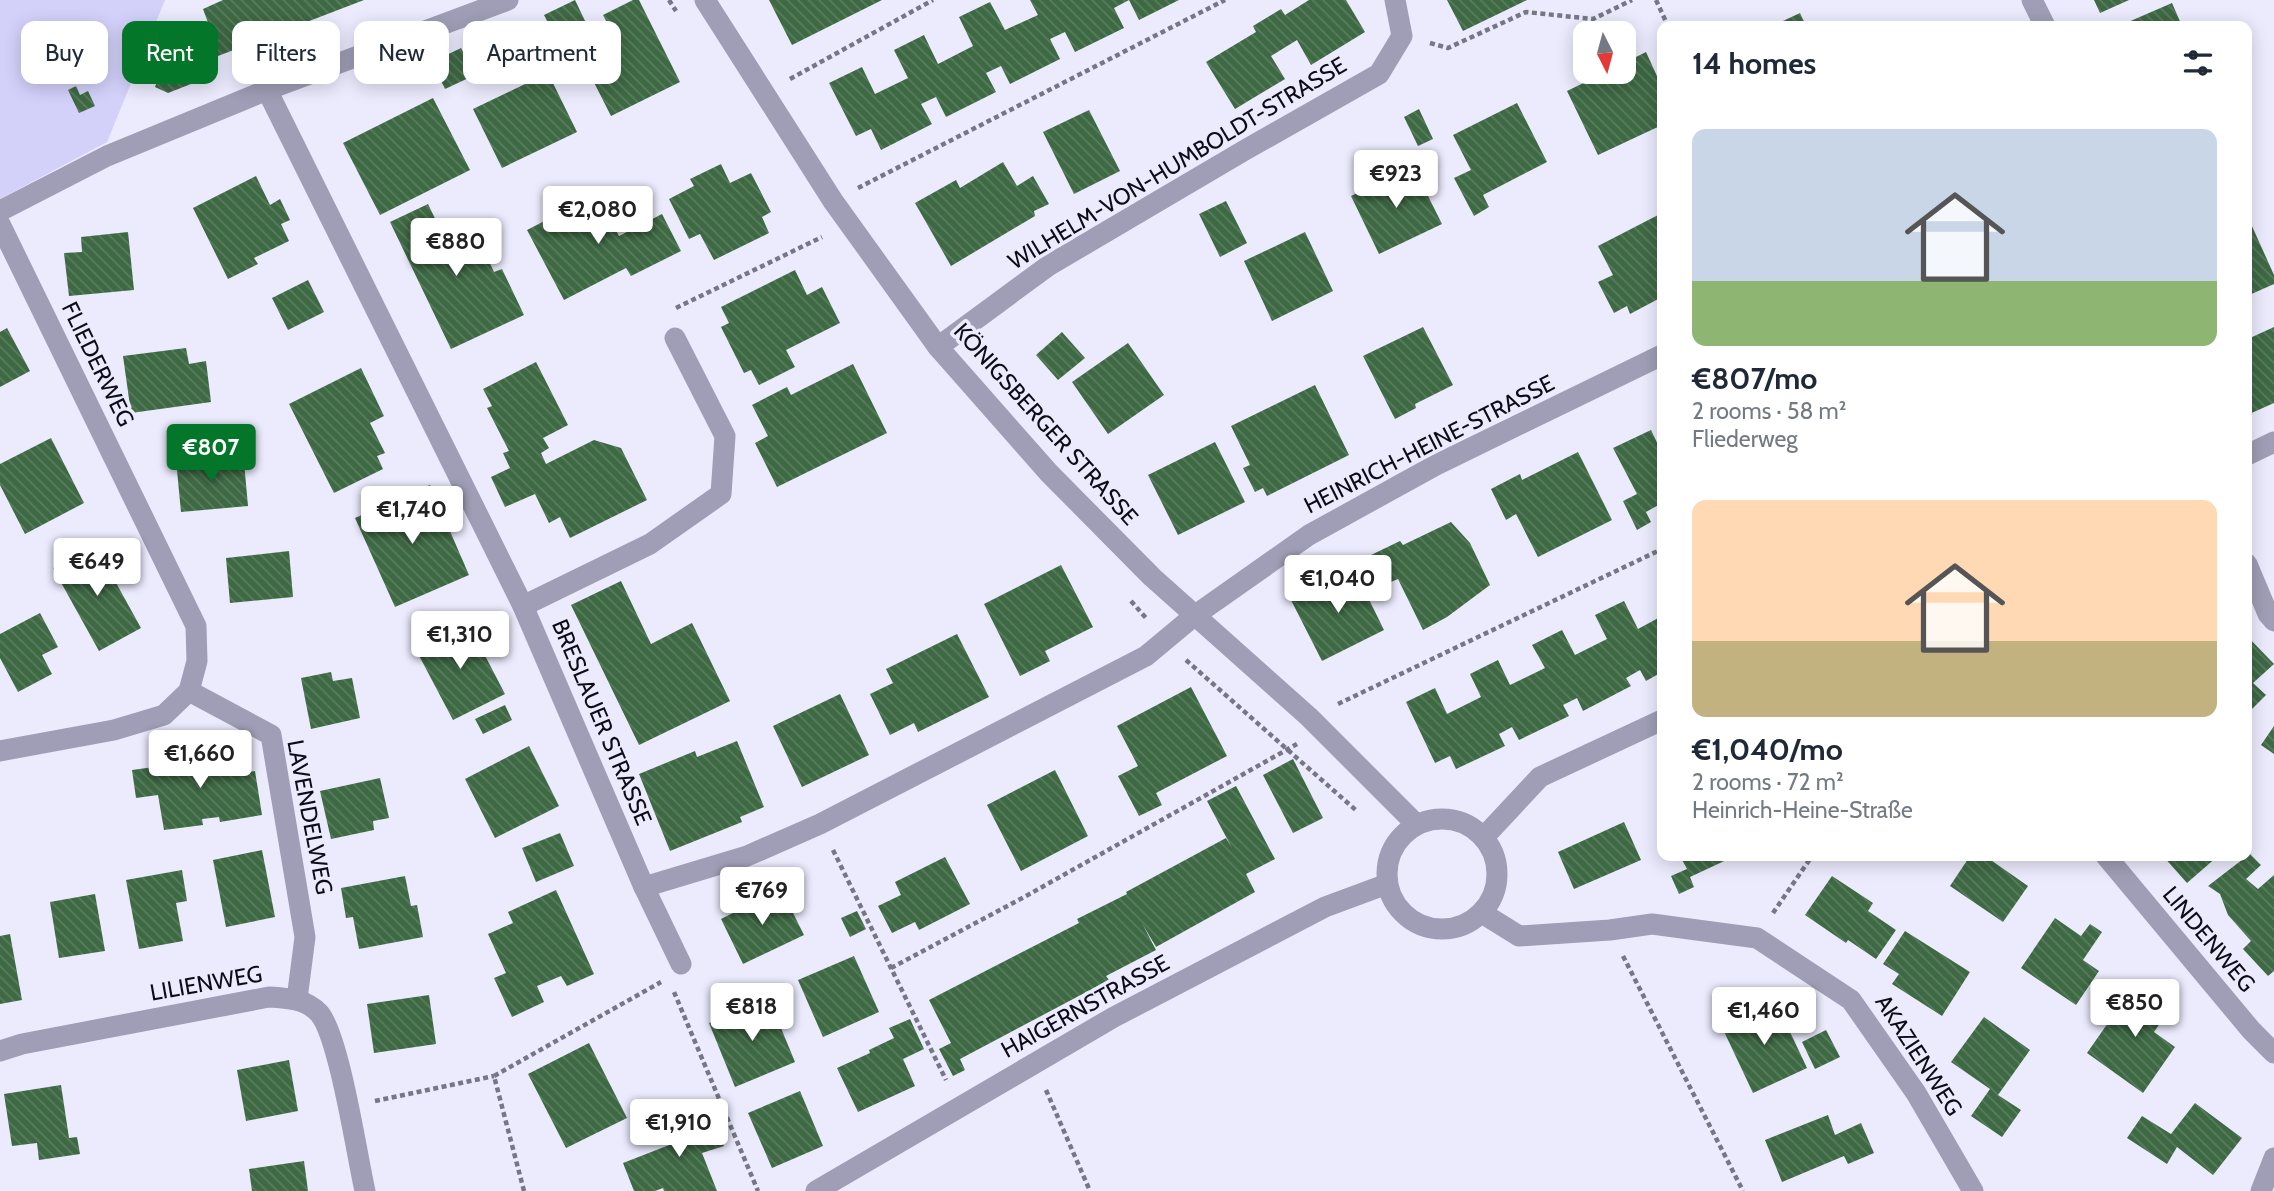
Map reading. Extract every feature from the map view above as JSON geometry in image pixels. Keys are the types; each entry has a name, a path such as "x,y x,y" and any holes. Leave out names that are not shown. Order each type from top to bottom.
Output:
{"street":[{"path":"0,211 107,156 476,5 508,0"},
{"name":"KÖNIGSBERGER STRASSE","path":"705,0 833,201 938,346 1049,473 1194,616 1315,724 1416,824"},
{"path":"1395,0 1402,36"},
{"path":"2032,0 2042,21"},
{"name":"WILHELM-VON-HUMBOLDT-STRASSE","path":"938,346 1048,266 1379,74 1402,36"},
{"name":"BRESLAUER STRASSE","path":"267,90 523,606 644,887 674,971"},
{"name":"FLIEDERWEG","path":"0,224 196,626 197,661 189,691"},
{"path":"523,606 650,544 721,494 725,436 675,338"},
{"name":"HEINRICH-HEINE-STRASSE","path":"1194,616 1309,535 1436,465 1657,357"},
{"path":"2252,453 2274,442"},
{"path":"2252,576 2268,614 2274,621"},
{"path":"644,887 747,856 820,824 1146,656 1194,616"},
{"path":"0,751 114,730 164,715 189,691"},
{"name":"LAVENDELWEG","path":"189,691 271,735 305,937 297,999"},
{"path":"1484,836 1540,777 1657,722"},
{"path":"1436,818 1461,821 1484,836 1495,855 1498,874 1493,896 1482,913 1466,924 1440,929 1417,924 1399,909 1387,884 1387,863 1397,841 1416,824 1436,818"},
{"name":"LINDENWEG","path":"2110,861 2250,1030 2274,1054"},
{"name":"HAIGERNSTRASSE","path":"816,1191 1114,1017 1325,907 1387,884"},
{"name":"AKAZIENWEG","path":"1482,913 1519,936 1610,930 1652,924 1757,938 1851,1000 1916,1093 1973,1191"},
{"name":"LILIENWEG","path":"0,1051 22,1044 269,996 297,999"},
{"path":"297,999 319,1013 332,1037 365,1191"},
{"path":"2261,1191 2274,1158"}],"path":[{"path":"764,94 933,0"},
{"path":"833,201 1225,0"},
{"path":"1402,36 1448,48 1526,12 1593,19 1632,0"},
{"path":"1656,0 1666,21"},
{"path":"675,338 676,308 848,223"},
{"path":"891,968 1026,896 1315,724 1657,552"},
{"path":"820,824 960,1108"},
{"path":"1757,938 1809,861"},
{"path":"1610,930 1743,1191"},
{"path":"347,1106 494,1076 674,971 758,1191"},
{"path":"1034,1064 1090,1191"},
{"path":"494,1076 524,1191"}],"shaded area":[{"path":"0,0 165,0 156,21 122,21 122,84 131,84 107,142 0,199"}],"building":[{"path":"223,0 364,0 309,21 232,21 232,51 218,56 218,21 207,21 203,9"},
{"path":"575,0 585,21 547,21 544,15"},
{"path":"633,0 639,0 680,82 611,116 595,84 621,84 621,21 606,21 603,15"},
{"path":"769,0 882,0 792,45"},
{"path":"1030,0 1129,0 1114,8 1124,28 1075,52 1065,32 1050,39 1060,59 1010,84 1001,66 986,73 996,92 946,117 936,97 921,104 932,124 881,150 871,129 856,136 829,83 862,67 875,94 908,78 894,50 924,35 938,64 973,46 959,17 990,2 1005,30 1038,15"},
{"path":"1129,0 1179,0 1139,20"},
{"path":"1309,0 1346,0 1365,32 1311,65 1297,40 1271,56 1285,79 1235,109 1206,62 1256,32 1253,26 1281,9 1285,15"},
{"path":"1447,0 1527,0 1463,31"},
{"path":"2094,0 2129,0 2100,13"},
{"path":"2172,3 2180,21 2131,21"},
{"path":"1800,13 1804,21 1783,21"},
{"path":"461,48 463,81 445,89 443,84 449,84 449,54"},
{"path":"1646,52 1657,76 1657,127 1598,155 1567,91 1581,84 1636,84 1636,57"},
{"path":"156,84 191,84 168,93 155,87"},
{"path":"525,84 553,84 577,132 502,168 473,109"},
{"path":"76,86 80,95 88,91 95,106 79,113 68,90"},
{"path":"433,98 470,170 380,215 343,143"},
{"path":"1517,103 1547,162 1483,195 1489,207 1474,216 1454,178 1471,170 1453,135"},
{"path":"1419,109 1433,139 1418,146 1404,117"},
{"path":"1089,110 1120,171 1074,194 1043,132"},
{"path":"1003,162 1017,186 1033,176 1049,204 1034,211 1035,216 951,266 915,203 956,180 960,188"},
{"path":"721,164 730,183 751,173 771,212 762,217 769,233 714,260 700,234 689,239 669,199 694,186 690,179"},
{"path":"1413,166 1442,224 1379,254 1351,196"},
{"path":"256,176 270,205 280,199 290,220 281,224 289,241 254,258 258,264 228,279 193,208"},
{"path":"597,194 619,236 662,214 681,251 631,276 626,268 564,300 527,230"},
{"path":"1226,201 1247,243 1220,257 1199,214"},
{"path":"428,204 446,241 473,228 494,272 502,269 524,315 451,349 390,222"},
{"path":"1657,216 1657,300 1630,314 1627,306 1614,313 1598,282 1613,275 1598,246"},
{"path":"2252,226 2274,275 2274,284 2252,294"},
{"path":"128,232 134,290 69,296 64,253 82,252 81,237"},
{"path":"1305,232 1333,291 1272,321 1244,261"},
{"path":"795,270 807,295 822,287 840,323 786,350 795,367 759,385 751,370 744,373 721,327 729,323 721,307"},
{"path":"308,280 324,312 288,330 272,298"},
{"path":"1423,327 1453,385 1415,404 1416,408 1395,419 1363,356"},
{"path":"2274,327 2274,403 2252,413 2252,337"},
{"path":"7,328 30,371 0,387 0,332"},
{"path":"1062,332 1085,358 1058,380 1036,355"},
{"path":"1128,343 1164,395 1108,434 1072,382"},
{"path":"186,348 189,364 206,361 211,402 131,413 123,356"},
{"path":"536,362 568,425 543,438 549,448 541,453 546,464 594,440 621,448 647,500 570,538 560,517 549,523 535,494 505,507 491,477 510,468 503,453 509,451 487,408 492,406 483,389"},
{"path":"853,364 887,433 777,487 755,443 768,436 752,405 787,387 791,395"},
{"path":"361,368 384,416 370,423 385,453 377,456 383,469 334,493 289,404"},
{"path":"1315,385 1349,455 1267,496 1263,488 1255,492 1243,468 1250,465 1231,426"},
{"path":"1651,430 1657,443 1657,506 1646,512 1651,522 1637,530 1623,501 1637,494 1613,448"},
{"path":"51,438 84,503 25,534 0,485 0,464"},
{"path":"1215,442 1245,502 1178,535 1148,475"},
{"path":"1578,452 1612,520 1538,557 1516,514 1506,520 1491,489 1520,474 1522,480"},
{"path":"227,455 228,463 244,462 248,506 181,512 176,460"},
{"path":"430,485 469,575 395,607 355,518"},
{"path":"1451,522 1470,543 1490,585 1447,617 1423,630 1398,579 1386,584 1371,555 1400,541 1403,545"},
{"path":"95,545 141,628 99,651 53,568"},
{"path":"289,551 293,597 230,603 226,558"},
{"path":"1061,565 1093,627 1045,651 1050,661 1020,676 984,604"},
{"path":"1354,569 1384,630 1322,661 1291,600"},
{"path":"621,581 651,644 692,623 730,701 639,745 571,605"},
{"path":"1624,601 1638,629 1657,619 1657,675 1646,681 1640,670 1626,678 1631,686 1583,711 1577,698 1563,705 1569,716 1519,740 1512,727 1499,734 1505,746 1456,769 1450,756 1435,763 1406,702 1435,688 1447,714 1481,697 1470,674 1498,660 1510,685 1545,668 1532,645 1562,630 1575,655 1607,639 1595,615"},
{"path":"40,613 58,647 42,655 52,674 18,692 0,658 0,634"},
{"path":"467,621 505,694 453,720 415,648"},
{"path":"957,634 989,697 918,732 914,723 890,735 870,694 893,683 886,669"},
{"path":"2252,641 2274,664 2253,683 2266,695 2252,709"},
{"path":"331,672 333,681 352,678 360,718 311,729 301,678"},
{"path":"1191,687 1227,756 1156,793 1162,805 1139,816 1118,776 1138,766 1117,726"},
{"path":"840,694 869,755 802,787 773,726"},
{"path":"505,705 512,720 483,734 475,719"},
{"path":"2274,726 2274,754 2261,745"},
{"path":"737,741 764,807 740,817 742,822 670,851 639,774 695,751 697,757"},
{"path":"529,746 559,806 495,838 465,779"},
{"path":"228,748 232,775 255,771 262,815 220,822 219,817 202,819 203,825 164,830 158,795 136,798 132,770 190,762 189,754"},
{"path":"1293,759 1323,818 1293,833 1263,775"},
{"path":"1055,770 1088,836 1021,871 987,805"},
{"path":"380,778 389,818 373,821 374,830 331,839 320,791"},
{"path":"1236,786 1275,859 1246,874 1255,892 1156,947 1142,923 1156,950 1106,976 1109,980 960,1059 965,1070 953,1076 939,1049 951,1043 929,1000 1079,923 1077,919 1226,838 1232,848 1207,801"},
{"path":"1624,822 1641,860 1574,889 1558,852"},
{"path":"560,833 574,866 536,882 522,848"},
{"path":"262,850 275,917 226,927 213,860"},
{"path":"2252,856 2261,865 2246,879 2258,889 2274,875 2274,971 2268,976 2243,949 2251,941 2228,915 2220,894 2208,886 2240,861 2252,861"},
{"path":"945,857 970,904 919,930 915,922 892,933 878,906 901,895 895,882"},
{"path":"1683,861 1724,861 1690,877 1694,887 1679,894 1671,876 1687,869"},
{"path":"1967,861 1992,861 2028,886 2003,922 1950,886"},
{"path":"2167,861 2212,861 2187,883"},
{"path":"182,870 187,901 176,903 183,941 139,949 126,880"},
{"path":"405,876 411,906 417,905 423,937 359,949 353,917 346,918 341,888"},
{"path":"1832,876 1873,903 1868,911 1896,930 1876,959 1848,940 1846,943 1805,915"},
{"path":"781,889 804,935 743,964 721,919"},
{"path":"556,890 594,974 567,986 561,976 537,986 544,1002 512,1017 494,978 506,973 488,934 513,923 508,912"},
{"path":"95,894 105,951 59,958 50,902"},
{"path":"857,911 866,929 850,937 841,918"},
{"path":"2055,918 2081,936 2090,924 2102,932 2083,960 2099,971 2076,1005 2021,968"},
{"path":"1905,931 1970,972 1942,1016 1892,984 1899,974 1883,964"},
{"path":"10,934 22,1000 0,1004 0,936"},
{"path":"854,956 879,1012 823,1037 798,980"},
{"path":"2136,983 2171,1007 2154,1032 2175,1047 2143,1093 2087,1053"},
{"path":"429,995 436,1044 374,1053 367,1004"},
{"path":"769,999 795,1062 735,1087 709,1023"},
{"path":"1775,1000 1807,1068 1753,1093 1721,1025"},
{"path":"1984,1017 2030,1050 1998,1095 2021,1110 2002,1137 1971,1116 1990,1089 1951,1062"},
{"path":"910,1019 924,1049 903,1059 915,1086 858,1112 837,1068 894,1038 889,1028"},
{"path":"1826,1030 1840,1057 1815,1069 1802,1042"},
{"path":"589,1043 627,1118 566,1148 528,1074"},
{"path":"289,1060 298,1111 246,1121 237,1070"},
{"path":"61,1085 69,1138 77,1137 80,1154 39,1160 37,1143 12,1146 4,1094"},
{"path":"800,1091 823,1146 772,1168 748,1113"},
{"path":"705,1100 724,1146 702,1153 717,1191 664,1191 663,1188 655,1191 634,1191 623,1163 695,1135 685,1109"},
{"path":"2195,1103 2242,1138 2213,1175 2177,1147 2167,1164 2127,1138 2142,1116 2171,1134"},
{"path":"1828,1115 1835,1135 1861,1123 1874,1153 1848,1164 1844,1156 1782,1182 1765,1140"},
{"path":"304,1161 308,1191 252,1191 249,1169"}]}
